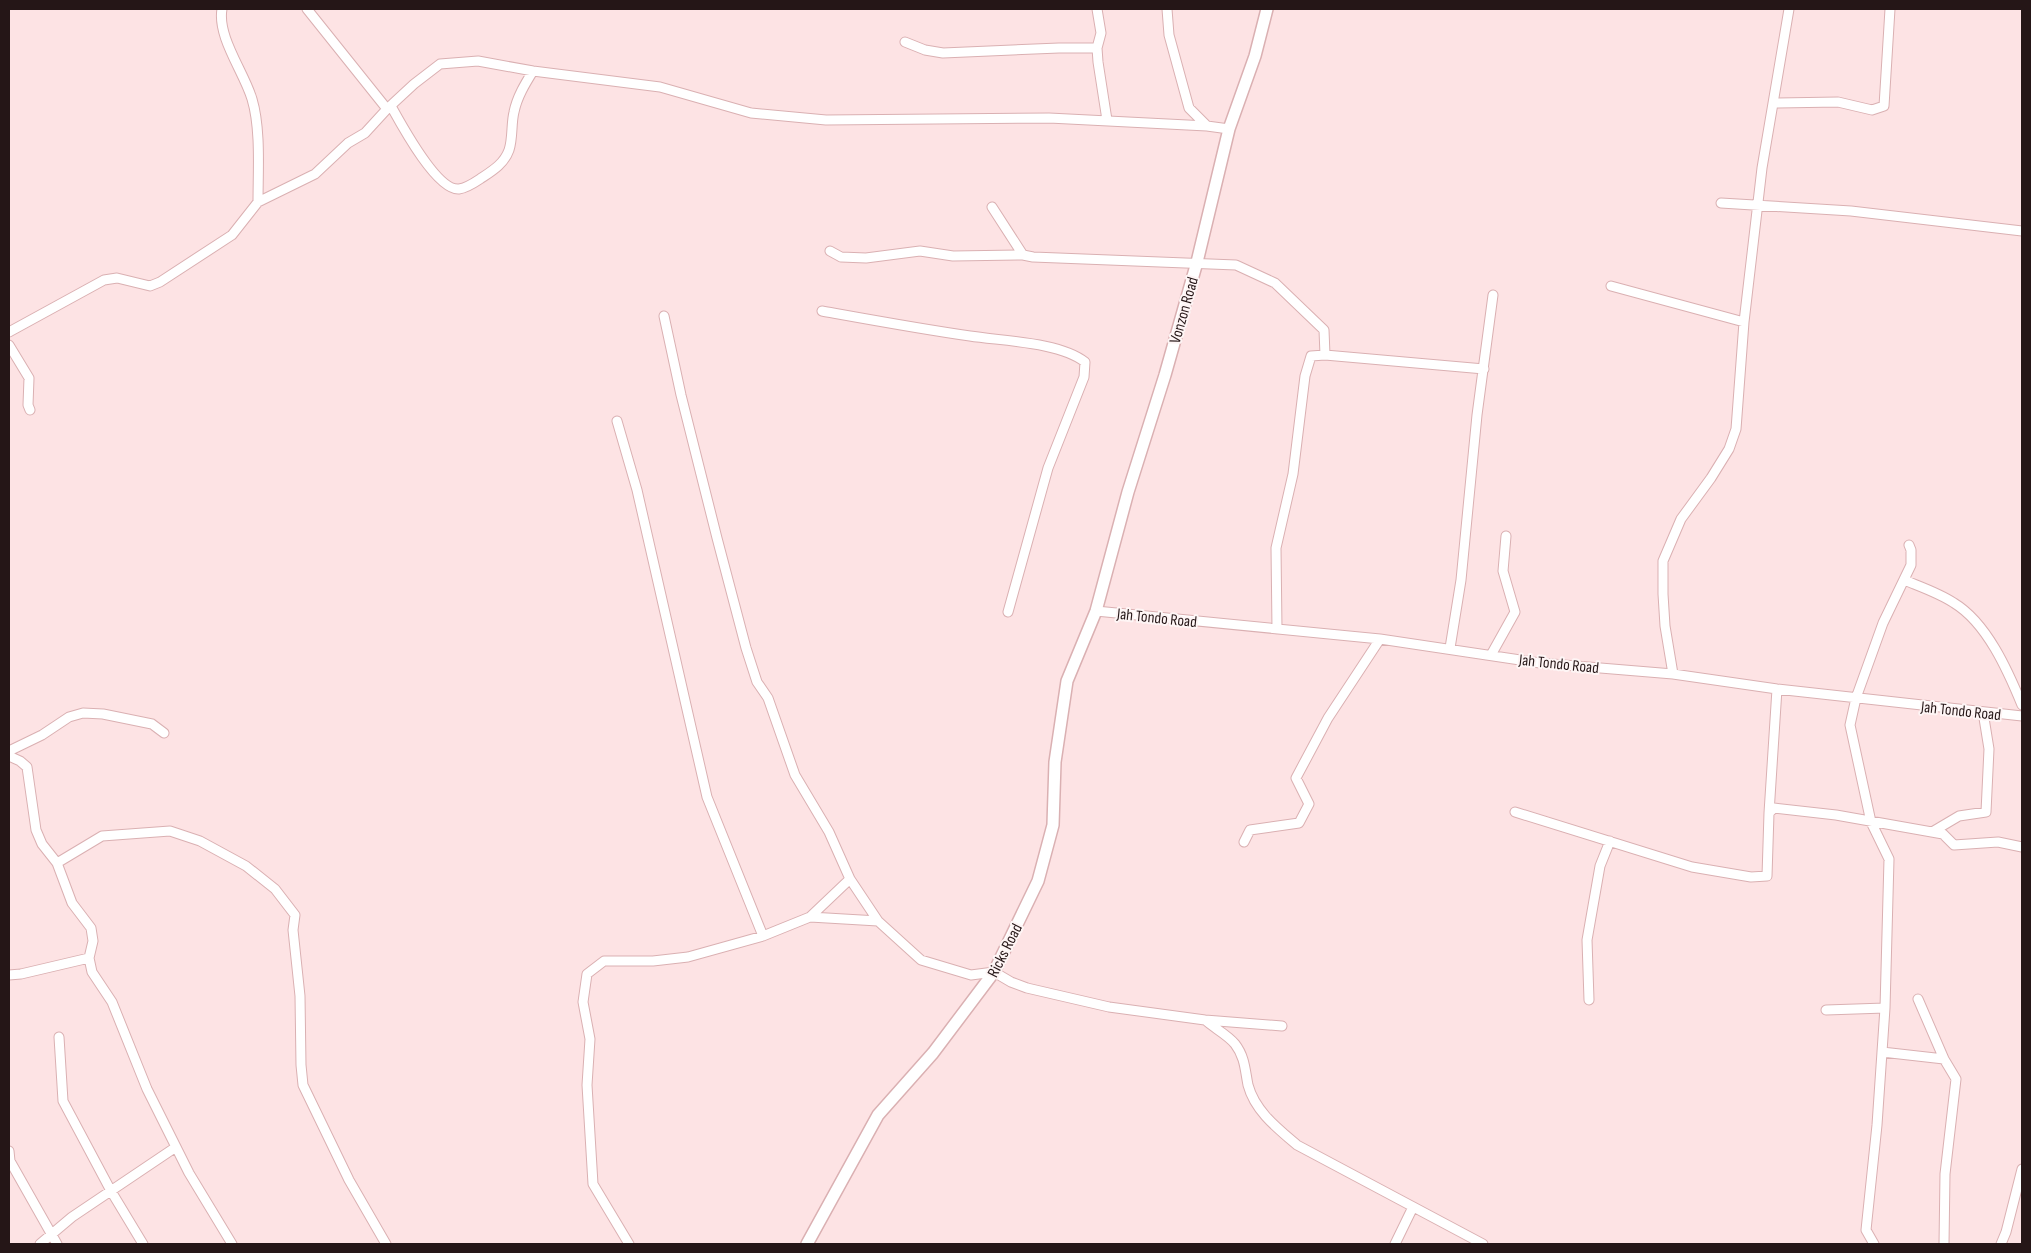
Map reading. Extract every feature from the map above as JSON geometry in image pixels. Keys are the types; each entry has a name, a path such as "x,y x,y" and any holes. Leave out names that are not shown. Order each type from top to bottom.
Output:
{"street":[{"path":"222,9 224,31 252,100 259,150 258,202"},
{"path":"307,9 389,108 416,150 444,183 453,188 459,189 468,186 495,169 504,159 509,149 514,112 520,92 533,71"},
{"path":"1097,9 1101,33 1097,48 1106,120"},
{"path":"1167,9 1169,35 1190,108 1207,126"},
{"name":"Vonzon Road","path":"1096,611 1128,492 1165,375 1197,262 1229,129 1256,56 1267,9"},
{"path":"1673,674 1665,626 1663,561 1681,518 1711,478 1729,449 1736,429 1744,322 1762,168 1789,9"},
{"path":"1774,103 1838,102 1872,110 1884,106 1890,9"},
{"path":"905,42 925,50 943,53 1097,48"},
{"path":"9,332 104,280 117,278 150,286 160,282 232,235 258,202 315,174 348,143 365,133 414,84 440,64 478,61 533,71 660,87 751,113 826,120 1049,118 1207,126 1229,129"},
{"path":"1721,203 1851,211 2022,231"},
{"path":"992,207 1023,255"},
{"path":"830,251 841,257 866,258 920,251 953,256 1023,255 1033,257 1236,265 1275,283 1324,330 1325,354"},
{"path":"1611,286 1744,322"},
{"path":"1450,648 1461,580 1477,415 1493,295"},
{"path":"822,311 970,336 1041,345 1078,356 1085,362 1084,377 1048,468 1008,612"},
{"path":"664,316 681,396 746,648 757,682 768,698 795,774 829,832 850,879 878,920 921,960 970,975 994,972 1011,982 1047,993 1109,1007 1204,1020 1282,1026"},
{"path":"9,345 29,378 28,404 30,410"},
{"path":"1277,629 1276,548 1293,474 1305,376 1311,356 1325,354 1484,369"},
{"path":"617,421 637,490 707,797 762,936"},
{"path":"1491,655 1515,612 1503,571 1506,536"},
{"path":"1874,1244 1866,1230 1885,1008 1889,859 1871,822 1850,725 1856,698 1883,623 1911,565 1909,545"},
{"path":"1904,580 1955,603 1980,626 2008,672 2022,705"},
{"name":"Jah Tondo Road","path":"1096,611 1380,639 1540,663 1673,674 1777,689 2022,716"},
{"name":"Ricks Road","path":"808,1244 878,1115 933,1053 994,972 1038,882 1053,825 1055,762 1067,681 1096,611"},
{"path":"1244,842 1250,830 1299,823 1309,804 1296,778 1328,718 1380,639"},
{"path":"1515,812 1692,867 1751,877 1767,876 1777,689"},
{"path":"1932,832 1959,816 1986,812 1989,749 1983,712"},
{"path":"9,751 42,735 69,717 83,714 103,714 152,724 164,733"},
{"path":"9,756 20,760 27,767 36,830 42,844 57,864 72,903 91,928 93,941 89,958 92,972 112,1002 147,1088 189,1173 232,1244"},
{"path":"1769,813 1774,808 1836,815 1943,834 1954,845 1998,842 2022,847"},
{"path":"57,864 102,836 170,831 200,841 246,866 274,889 295,915 293,930 300,996 303,1085 349,1180 386,1244"},
{"path":"1589,1000 1587,940 1600,866 1610,841"},
{"path":"629,1244 593,1184 587,1084 590,1039 583,1002 587,974 604,961 652,962 688,957 762,936 810,917 850,879"},
{"path":"810,917 878,920"},
{"path":"9,975 21,974 89,958"},
{"path":"1918,999 1944,1059 1956,1080 1945,1174 1944,1244"},
{"path":"1826,1010 1885,1008"},
{"path":"1204,1020 1235,1044 1246,1065 1249,1086 1255,1099 1271,1124 1296,1145 1483,1244"},
{"path":"59,1037 63,1101 111,1191 143,1244"},
{"path":"1882,1052 1944,1059"},
{"path":"40,1244 72,1217 176,1147"},
{"path":"9,1151 10,1161 57,1244"},
{"path":"2001,1244 2006,1232 2022,1168"},
{"path":"1395,1244 1413,1208"}]}
